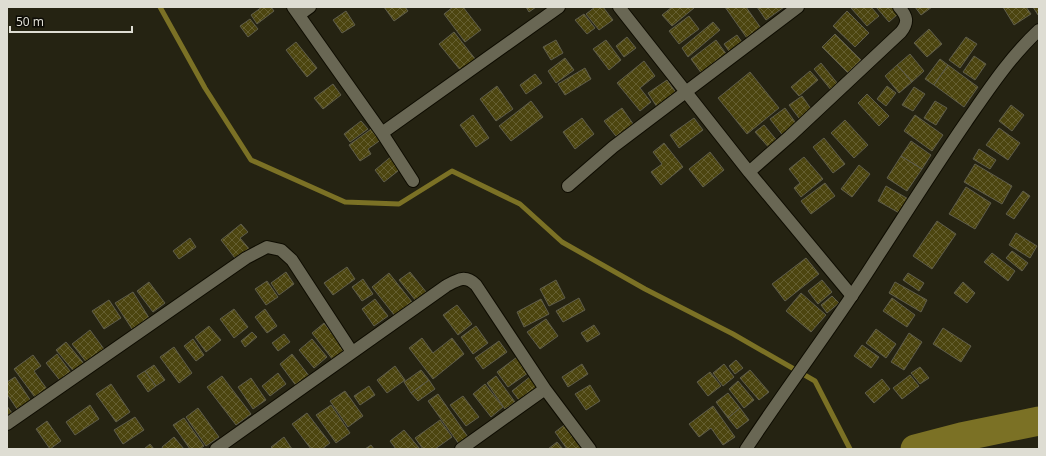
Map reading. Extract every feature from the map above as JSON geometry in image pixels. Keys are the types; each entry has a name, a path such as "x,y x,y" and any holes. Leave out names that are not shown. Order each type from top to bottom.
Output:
{"street":[{"path":"310,7 296,11 382,133 413,181"},
{"path":"382,133 559,7"},
{"path":"619,7 749,172 852,296"},
{"path":"568,186 613,147 798,7"},
{"path":"749,172 790,136 901,32 907,21 907,17 899,7"},
{"path":"746,449 786,389 852,296 938,163 1000,73 1015,53 1039,30"},
{"path":"7,424 246,258 267,247 281,250 292,260 352,352"},
{"path":"216,449 446,286 460,278 466,278 476,285 545,388 590,449"},
{"path":"461,449 545,388"}],"building":[{"path":"262,7 271,7 274,11 257,24 251,15"},
{"path":"384,7 405,7 408,11 394,21"},
{"path":"453,7 463,7 481,30 465,42 444,14"},
{"path":"526,7 536,7 529,12"},
{"path":"595,7 603,7 613,20 599,30 586,14"},
{"path":"672,7 694,8 672,26 662,15"},
{"path":"725,7 746,7 763,31 749,41"},
{"path":"757,7 784,7 766,20"},
{"path":"871,7 879,16 867,26 851,8"},
{"path":"876,7 893,7 899,13 889,22"},
{"path":"915,7 932,7 921,15"},
{"path":"1003,7 1026,7 1031,14 1014,25"},
{"path":"1033,7 1039,7 1038,15"},
{"path":"346,11 355,25 342,33 333,20"},
{"path":"847,11 869,33 855,47 833,26"},
{"path":"584,14 595,28 587,34 575,20"},
{"path":"689,16 699,29 679,44 669,31"},
{"path":"250,19 258,29 248,37 240,26"},
{"path":"713,22 720,30 688,57 682,48"},
{"path":"929,29 942,44 927,57 914,43"},
{"path":"454,32 476,60 461,71 439,44"},
{"path":"835,34 861,60 848,73 822,47"},
{"path":"737,35 744,45 731,54 724,44"},
{"path":"627,37 636,48 624,57 616,46"},
{"path":"966,37 977,44 960,68 949,60"},
{"path":"556,40 563,53 551,60 543,47"},
{"path":"606,40 621,60 609,70 593,49"},
{"path":"716,40 727,55 702,74 691,59"},
{"path":"296,42 317,68 307,77 286,50"},
{"path":"910,54 924,71 912,82 897,65"},
{"path":"974,56 986,64 975,80 963,72"},
{"path":"565,58 574,70 556,83 548,71"},
{"path":"940,59 948,65 934,85 925,79"},
{"path":"644,61 655,76 640,88 651,102 640,111 617,83"},
{"path":"821,63 838,84 831,90 814,69"},
{"path":"897,65 912,82 899,93 885,76"},
{"path":"948,65 978,87 964,107 934,85"},
{"path":"585,68 591,79 565,95 558,84"},
{"path":"810,71 818,80 799,96 791,87"},
{"path":"750,72 779,108 747,134 718,98"},
{"path":"535,74 542,83 526,94 520,85"},
{"path":"667,80 677,94 657,107 648,93"},
{"path":"333,84 341,95 323,109 314,98"},
{"path":"497,86 513,109 496,121 480,99"},
{"path":"887,86 896,93 886,106 877,99"},
{"path":"914,87 925,94 913,111 902,105"},
{"path":"867,94 889,116 879,126 858,103"},
{"path":"802,96 814,113 802,122 789,105"},
{"path":"531,101 543,117 511,141 499,126"},
{"path":"935,101 947,108 936,125 924,118"},
{"path":"1011,105 1024,115 1012,131 999,121"},
{"path":"622,108 636,128 619,140 604,121"},
{"path":"785,108 798,126 784,137 770,119"},
{"path":"473,115 489,138 476,147 460,125"},
{"path":"915,115 943,135 932,151 904,131"},
{"path":"582,118 594,134 575,149 563,132"},
{"path":"694,118 703,130 679,148 670,135"},
{"path":"845,120 868,145 854,158 831,133"},
{"path":"361,121 368,129 350,142 344,134"},
{"path":"764,125 779,143 771,150 755,132"},
{"path":"374,127 382,139 368,149 371,154 360,161 349,145"},
{"path":"999,128 1020,143 1008,160 986,145"},
{"path":"824,138 845,164 833,173 813,147"},
{"path":"911,141 931,155 922,169 901,156"},
{"path":"664,143 683,167 661,185 651,172 662,164 653,152"},
{"path":"979,149 996,160 990,169 973,159"},
{"path":"710,152 724,170 703,187 689,169"},
{"path":"393,155 403,167 384,182 375,170"},
{"path":"901,156 922,169 907,191 887,178"},
{"path":"804,157 823,179 801,197 794,188 800,183 789,169"},
{"path":"975,164 1012,186 1002,204 964,182"},
{"path":"859,165 870,174 852,197 841,189"},
{"path":"825,183 835,196 811,214 801,201"},
{"path":"886,186 910,200 901,214 878,201"},
{"path":"966,187 991,203 975,229 949,214"},
{"path":"1023,191 1030,196 1014,219 1006,214"},
{"path":"937,221 956,234 932,269 913,256"},
{"path":"241,224 248,232 240,238 251,251 238,262 221,240"},
{"path":"1016,233 1037,246 1030,258 1009,245"},
{"path":"190,238 196,247 179,259 173,251"},
{"path":"1012,251 1028,263 1022,271 1006,258"},
{"path":"992,253 1015,271 1008,281 984,262"},
{"path":"806,258 819,274 785,301 772,284"},
{"path":"347,267 355,279 333,295 324,283"},
{"path":"286,272 294,284 279,295 271,283"},
{"path":"410,272 427,293 416,301 399,280"},
{"path":"389,273 412,302 395,316 372,287"},
{"path":"908,273 924,283 919,291 903,280"},
{"path":"363,279 373,294 362,301 352,287"},
{"path":"556,280 565,298 549,306 540,289"},
{"path":"822,280 832,292 818,304 808,291"},
{"path":"267,281 278,297 266,305 255,289"},
{"path":"149,282 165,303 153,312 137,291"},
{"path":"895,282 927,300 921,312 889,293"},
{"path":"963,282 975,293 967,303 954,293"},
{"path":"133,292 151,321 134,332 115,303"},
{"path":"801,293 826,315 811,332 786,311"},
{"path":"832,296 839,303 827,313 821,305"},
{"path":"579,298 585,310 563,322 556,311"},
{"path":"892,298 915,315 907,327 883,311"},
{"path":"375,299 388,316 374,326 362,309"},
{"path":"541,299 549,314 524,327 517,312"},
{"path":"109,300 121,318 104,329 92,311"},
{"path":"457,305 472,324 458,335 443,315"},
{"path":"234,309 248,327 234,338 220,319"},
{"path":"265,309 277,326 267,333 255,317"},
{"path":"546,319 558,336 540,349 527,332"},
{"path":"324,323 345,350 333,360 312,333"},
{"path":"594,325 600,334 587,342 581,333"},
{"path":"209,326 221,340 206,352 195,337"},
{"path":"476,326 488,343 473,354 461,337"},
{"path":"943,328 971,346 961,362 933,344"},
{"path":"876,329 896,344 886,358 866,343"},
{"path":"90,330 104,349 87,363 72,344"},
{"path":"252,332 257,337 245,347 241,341"},
{"path":"909,333 922,342 904,370 891,362"},
{"path":"284,334 290,342 278,351 272,343"},
{"path":"422,338 433,353 452,338 464,354 433,379 409,348"},
{"path":"193,339 204,355 196,361 184,346"},
{"path":"312,339 327,357 314,368 299,350"},
{"path":"499,341 507,352 483,369 475,358"},
{"path":"66,342 86,366 76,374 56,350"},
{"path":"862,345 879,357 871,368 854,356"},
{"path":"174,347 192,373 179,383 160,357"},
{"path":"57,354 73,375 62,383 46,363"},
{"path":"292,354 310,377 297,387 280,364"},
{"path":"33,355 41,366 34,371 49,392 37,400 14,369"},
{"path":"517,357 528,373 508,387 497,372"},
{"path":"736,360 743,368 735,374 729,366"},
{"path":"582,364 588,374 568,387 562,377"},
{"path":"724,364 734,377 723,386 713,373"},
{"path":"154,365 165,380 156,386 145,371"},
{"path":"395,366 405,380 387,393 377,380"},
{"path":"920,367 929,378 920,384 911,373"},
{"path":"421,370 429,380 411,393 404,382"},
{"path":"750,370 769,392 759,400 740,378"},
{"path":"145,371 156,386 148,392 137,376"},
{"path":"710,372 721,386 708,396 697,382"},
{"path":"278,373 286,384 270,396 262,386"},
{"path":"910,375 919,386 902,399 893,388"},
{"path":"222,376 251,414 236,425 207,387"},
{"path":"496,376 515,402 505,409 487,383"},
{"path":"531,376 542,389 522,404 512,391"},
{"path":"15,377 31,401 17,409 7,394 7,382"},
{"path":"251,378 266,400 253,409 238,387"},
{"path":"882,379 890,389 874,403 865,393"},
{"path":"429,380 435,389 418,401 411,393"},
{"path":"738,381 754,400 744,408 729,389"},
{"path":"111,384 130,412 116,422 96,394"},
{"path":"485,384 503,407 491,417 473,394"},
{"path":"590,385 600,401 586,410 575,394"},
{"path":"369,386 375,395 360,405 354,396"},
{"path":"345,391 363,416 348,427 330,401"},
{"path":"728,393 740,408 728,418 716,402"},
{"path":"438,394 468,437 459,444 428,401"},
{"path":"463,396 479,417 466,426 450,405"},
{"path":"90,405 99,419 75,435 66,422"},
{"path":"331,405 350,433 336,443 316,415"},
{"path":"7,406 12,413 7,416"},
{"path":"713,406 735,437 723,445 711,428 699,437 689,424"},
{"path":"198,408 219,437 206,446 186,417"},
{"path":"740,408 749,420 737,429 728,418"},
{"path":"307,413 330,443 322,449 311,449 292,424"},
{"path":"135,417 144,430 123,444 114,430"},
{"path":"184,418 204,446 200,449 190,449 173,425"},
{"path":"440,420 452,437 435,449 423,449 415,438"},
{"path":"47,421 61,441 50,449 36,429"},
{"path":"567,423 587,449 567,449 555,432"},
{"path":"404,430 420,449 396,449 390,441"},
{"path":"174,437 184,449 163,449 162,447"},
{"path":"284,437 292,449 273,449 271,447"},
{"path":"557,442 563,449 548,449"},
{"path":"150,444 154,449 144,449"},
{"path":"371,445 374,449 365,449"}],"waterway":[{"path":"160,7 205,88 251,160 345,202 399,204 452,171 520,204 562,242 645,289 733,334 815,381 850,449"},
{"path":"915,449 961,437 1039,421"}]}
